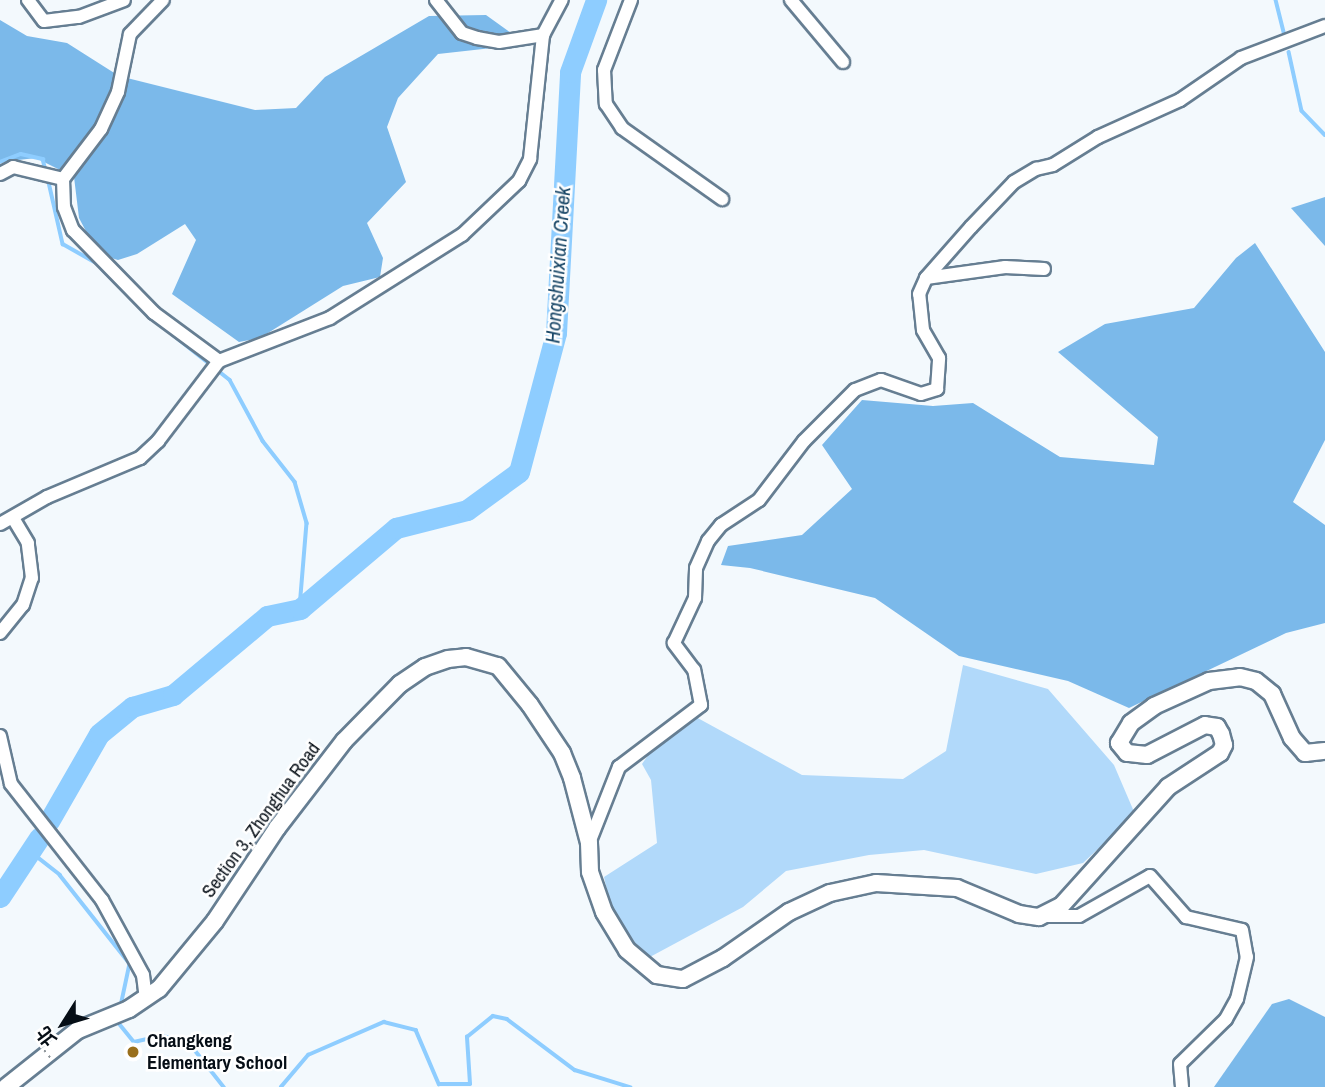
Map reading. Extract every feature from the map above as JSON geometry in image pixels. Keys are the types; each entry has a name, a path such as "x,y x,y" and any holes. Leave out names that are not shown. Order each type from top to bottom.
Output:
{"main road":[{"name":"Section 3, Zhonghua Road","path":"6,1087 78,1030 146,999 159,989 215,921 276,828 344,741 400,684 425,667 466,657 498,666 562,753 589,843 593,883 627,950 657,975 683,979 723,958 789,912 830,893 876,883 957,888 1019,914 1039,916"},
{"path":"1039,916 1061,906 1091,878 1168,787 1220,753 1224,744 1217,727 1205,725 1147,755 1127,753 1119,743 1121,734 1154,706 1209,681 1240,677 1256,681 1272,694 1292,738 1305,752 1325,751"}],"street":[{"path":"28,0 44,21 79,17 124,0"},
{"path":"59,178 102,129 118,92 130,34 163,0"},
{"path":"436,0 462,33 477,38 499,42 543,35"},
{"path":"0,524 47,497 140,458 158,441 219,361 330,318 372,293 462,234 519,181 530,159 543,35 562,0"},
{"path":"631,0 604,70 606,104 622,128 722,200"},
{"path":"791,0 843,62"},
{"path":"589,843 619,767 701,705 694,670 674,643 695,598 696,568 708,541 721,525 759,500 804,441 855,390 881,380 920,394 936,389 939,358 923,330 917,307 926,278 1014,182 1053,166 1098,137 1180,100 1241,58 1325,26"},
{"path":"0,174 13,167 37,169 59,178"},
{"path":"59,178 64,207 73,230 154,313 219,361"},
{"path":"926,278 1005,267 1044,268"},
{"path":"0,633 23,605 32,578 28,543 13,518"},
{"path":"0,736 11,784 108,911 143,975 146,999"},
{"path":"1039,916 1079,916 1150,876 1186,917 1242,930 1247,957 1237,999 1226,1019 1180,1063 1182,1087"}],"path":[{"path":"40,1045 53,1061"}],"shaded area":[{"path":"486,15 518,38 501,47 438,54 398,98 387,127 406,182 367,223 383,258 380,277 343,286 260,338 239,342 172,294 196,240 185,224 137,254 118,260 98,254 79,218 74,177 36,158 0,162 0,20 27,36 67,43 119,76 255,110 296,108 325,77 429,16"},
{"path":"1325,197 1325,246 1291,208"},
{"path":"1255,243 1325,352 1325,440 1293,502 1325,525 1325,623 1286,633 1129,708 1068,681 959,656 875,598 750,568 721,565 728,546 802,535 852,489 822,445 862,400 933,406 973,403 1060,457 1154,465 1158,437 1058,352 1105,324 1194,308 1236,258"},
{"path":"963,665 1048,689 1114,765 1135,814 1083,863 1036,874 924,850 869,855 786,871 743,907 648,958 613,917 604,877 657,843 651,780 642,764 653,748 694,716 802,775 903,779 946,751"},
{"path":"1289,999 1325,1017 1325,1087 1214,1087 1272,1004"}],"waterway":[{"name":"Hongshuixian Creek","path":"49,821 99,734 132,707 173,695 267,616 300,609 396,528 467,510 519,472 556,333 570,72 596,0"},
{"path":"1276,0 1284,33"},
{"path":"1289,52 1302,111 1325,135"},
{"path":"0,162 21,154 43,159 46,171"},
{"path":"48,178 63,244 98,264"},
{"path":"103,270 144,311"},
{"path":"172,334 230,380 263,441 295,482 307,523 300,609"},
{"name":"Hongshuixian Creek","path":"0,897 39,838"},
{"path":"31,852 60,875 130,964 122,1001"},
{"path":"281,1087 308,1055 384,1022 416,1030 439,1084 470,1084 467,1037 493,1016 507,1019 575,1070 630,1087"},
{"path":"118,1022 134,1042 161,1036 187,1040 224,1087"}],"place":[{"name":"Changkeng Elementary School","path":"133,1052"}]}
